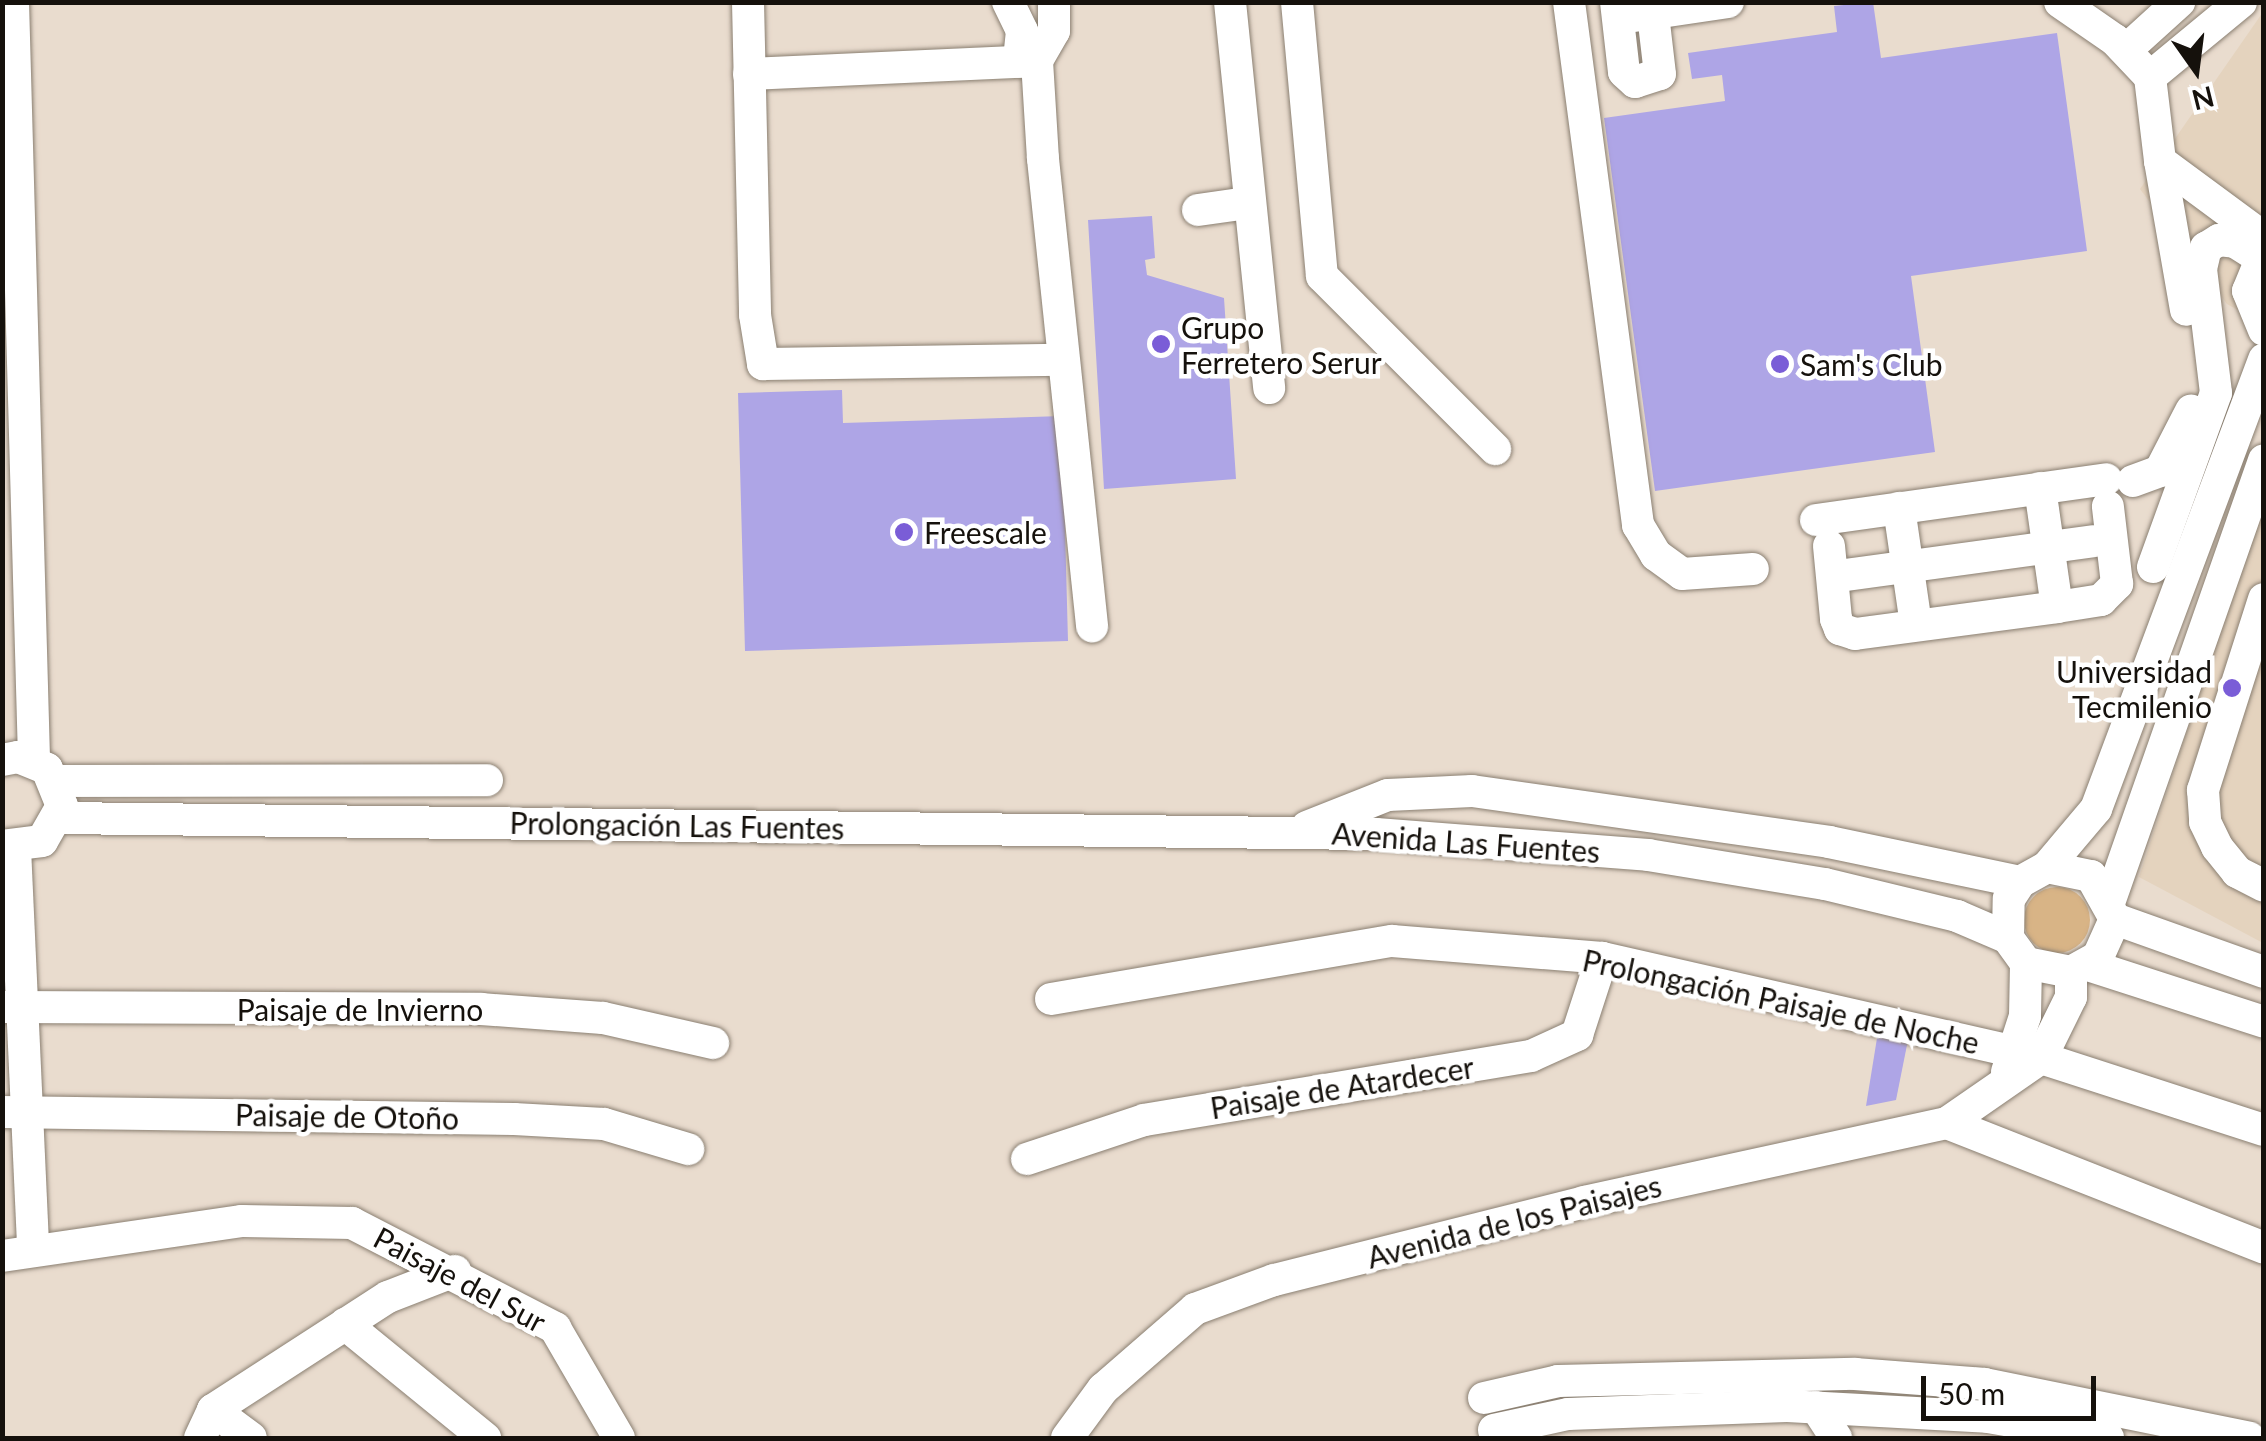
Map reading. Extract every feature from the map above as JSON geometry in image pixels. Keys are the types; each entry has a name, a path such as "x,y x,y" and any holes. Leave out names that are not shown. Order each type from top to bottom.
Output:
{"street":[{"path":"13,2 13,345 31,767 60,818 42,841 9,847 18,1253"},
{"path":"748,2 755,315 763,364 774,368 1062,360"},
{"path":"1008,2 1022,32 1028,62 1062,360 1073,396 1092,626"},
{"path":"1230,2 1247,202 1269,388"},
{"path":"1297,2 1322,276 1494,450"},
{"path":"1569,2 1638,525 1656,555 1682,574 1753,569"},
{"path":"1654,14 1660,74 1635,82 1624,72 1617,10 1654,14 1728,2"},
{"path":"2060,2 2126,50 2150,77 2160,161 2207,394 2160,471 2116,489 2040,488 1898,508 1822,533 1840,629 1855,634 2101,600 2117,584 2116,489"},
{"path":"2126,50 2179,2"},
{"path":"2150,77 2241,2"},
{"path":"2256,2 2264,4"},
{"path":"750,74 1028,62 1054,31 1053,4"},
{"path":"2160,161 2262,249"},
{"path":"1198,210 1247,202"},
{"path":"2153,567 2207,394 2200,270 2206,248 2219,240 2262,249"},
{"path":"2262,249 2248,291 2264,330"},
{"path":"2020,1063 2025,1016 2009,898 2096,809 2264,360"},
{"path":"2080,969 2106,946 2112,910 2264,460"},
{"path":"2040,488 2057,606"},
{"path":"1898,508 1916,625"},
{"path":"1846,576 2093,541"},
{"path":"2264,598 2249,689 2203,790 2206,822 2237,872 2264,886"},
{"name":"Prolongación Las Fuentes","path":"31,767 488,780"},
{"name":"Avenida Las Fuentes","path":"1294,832 1388,795 1472,791 2034,874"},
{"name":"Prolongación Las Fuentes","path":"60,818 1294,832"},
{"name":"Avenida Las Fuentes","path":"1294,832 1648,855 1824,884 1957,916 2017,950"},
{"path":"2034,874 2092,876 2112,910 2264,972"},
{"name":"Prolongación Paisaje de Noche","path":"1051,999 1392,941 1602,958 2020,1063 2264,1130"},
{"path":"2017,950 2264,1022"},
{"name":"Paisaje de Atardecer","path":"1027,1159 1144,1120 1531,1056 1577,1035 1602,958"},
{"name":"Avenida de los Paisajes","path":"1067,1438 1103,1389 1196,1309 1274,1280 1584,1202 1947,1124 2020,1063 2071,996 2080,969"},
{"name":"Paisaje de Invierno","path":"11,1007 482,1009 603,1018 714,1043"},
{"name":"Paisaje de Otoño","path":"13,1112 514,1118 604,1124 688,1149"},
{"path":"1947,1124 2264,1248"},
{"name":"Paisaje del Sur","path":"18,1253 242,1221 352,1223 455,1271 555,1328 619,1438"},
{"path":"206,1424 345,1324 388,1298 455,1271"},
{"path":"345,1324 485,1438"},
{"path":"1484,1398 1558,1381 1786,1372 1972,1383 2124,1408 2250,1438"},
{"path":"1609,1378 1632,1412 1659,1438"},
{"path":"1816,1407 1836,1438"},
{"path":"1494,1430 1568,1414 1816,1407 2108,1438"},
{"path":"206,1424 251,1438"}],"shaded area":[{"path":"2263,12 2263,324 2227,304 2140,189"},
{"name":"Universidad Tecmilenio","path":"2263,499 2263,943 2139,877"},
{"path":"2057,887 2080,897 2090,920 2080,943 2057,953 2034,943 2024,920 2034,897"}],"building":[{"name":"Sam's Club","path":"1873,2 1881,58 2057,33 2087,251 1911,276 1935,452 1655,491 1604,118 1725,101 1722,75 1692,79 1688,53 1837,32 1834,6"},
{"name":"Grupo Ferretero Serur","path":"1152,216 1155,258 1145,260 1147,275 1224,298 1236,479 1104,489 1088,220"},
{"name":"Freescale","path":"842,390 843,423 1062,416 1068,641 745,651 738,393"},
{"path":"1878,1032 1908,1040 1896,1100 1866,1106"}],"place":[{"name":"Grupo Ferretero Serur","path":"1161,344"},
{"name":"Sam's Club","path":"1780,364"},
{"name":"Freescale","path":"904,532"},
{"name":"Universidad Tecmilenio","path":"2232,688"}]}
